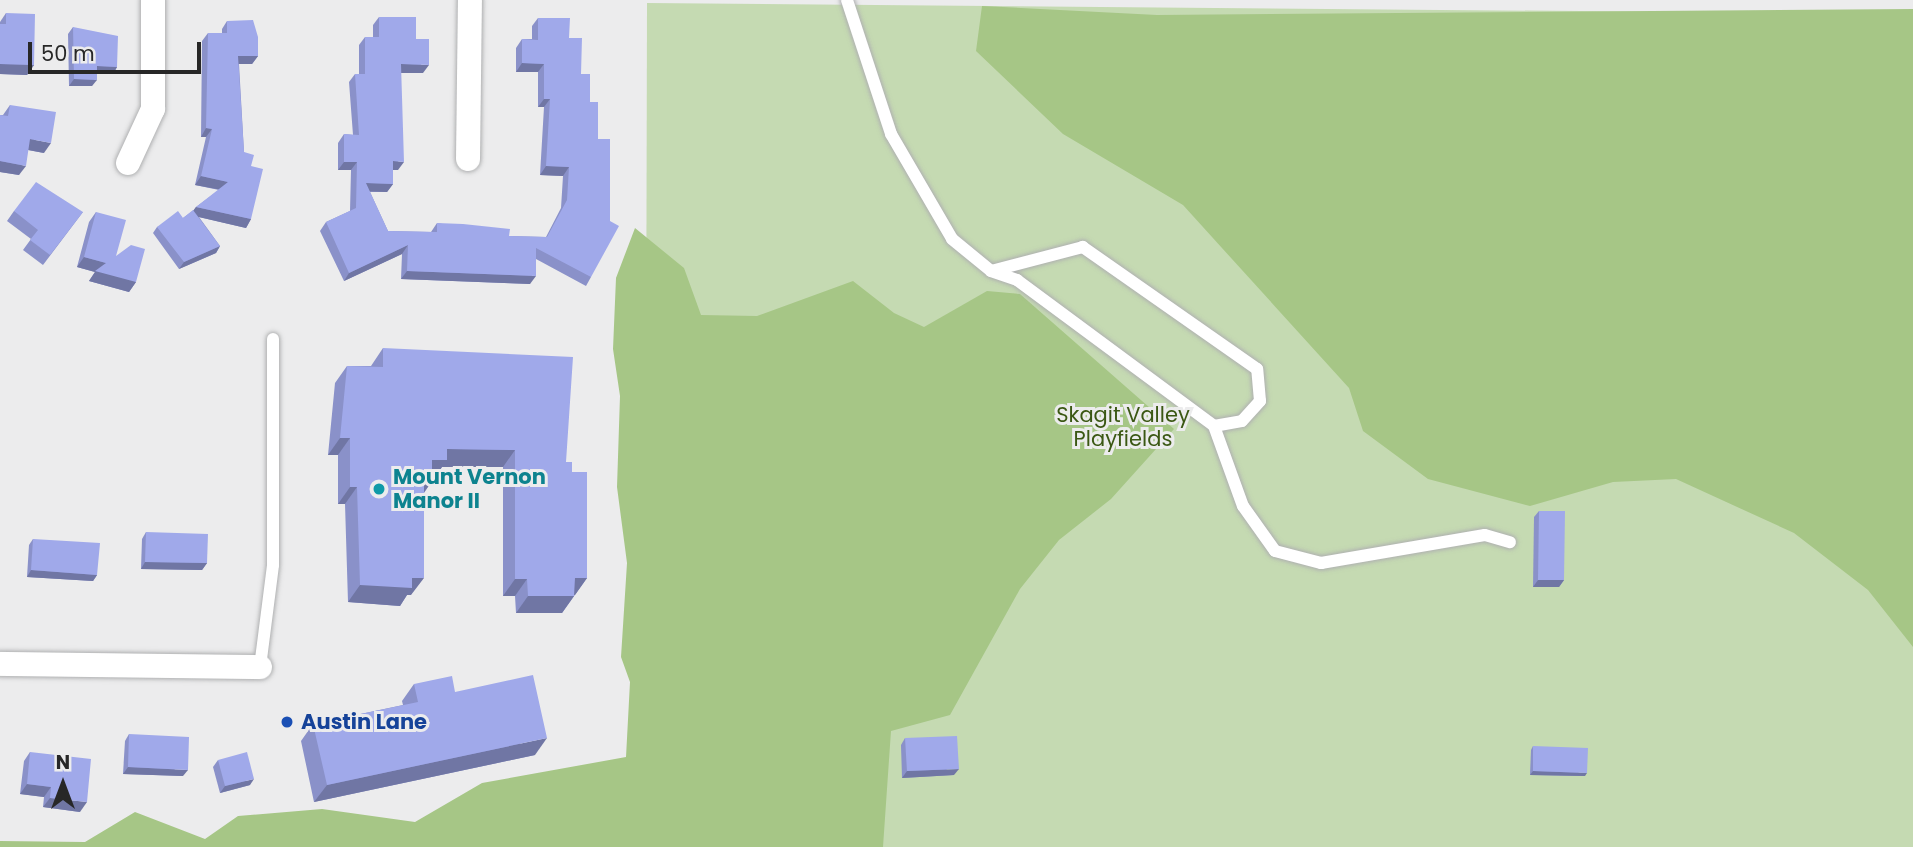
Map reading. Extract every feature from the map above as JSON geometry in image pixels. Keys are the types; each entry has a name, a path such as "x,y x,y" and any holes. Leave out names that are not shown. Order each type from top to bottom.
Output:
{"street":[{"path":"128,163 153,109 153,0"},
{"path":"468,159 470,0"},
{"path":"0,664 260,667"}],"lane":[{"path":"847,0 891,134 952,239 991,271 1017,280 1214,426 1243,506 1275,551 1321,563 1485,535 1510,542"},
{"path":"991,271 1083,247 1257,369 1259,401 1242,421 1214,426"},
{"path":"260,667 273,565 273,339"}],"green space":[{"name":"Skagit Valley Playfields","path":"647,3 1913,14 1913,847 645,847"},
{"path":"982,6 1157,15 1913,9 1913,647 1868,590 1794,533 1676,479 1613,482 1530,506 1428,479 1363,431 1349,388 1183,205 1063,134 976,51"},
{"path":"635,228 684,268 701,315 757,316 853,281 894,313 924,327 987,291 1020,294 1174,429 1111,499 1059,540 1020,589 950,715 891,731 883,847 0,847 0,841 85,842 135,812 205,839 238,816 322,809 415,822 482,783 626,757 630,682 621,657 627,563 617,487 620,396 613,349 616,278"}],"building":[{"path":"6,13 35,14 34,65 0,64 0,24 6,24"},
{"path":"379,17 416,17 416,39 429,39 429,65 401,64 404,162 393,161 393,184 366,183 388,231 437,232 437,223 510,229 509,236 547,237 567,200 569,167 546,166 550,99 544,99 544,64 522,63 522,39 538,40 538,18 570,18 569,38 582,38 581,74 590,74 590,102 598,102 598,139 610,139 610,221 619,226 591,277 536,248 536,276 407,271 408,245 349,273 326,222 356,208 357,162 344,162 344,134 359,135 355,74 365,74 365,37 379,37"},
{"path":"253,20 258,37 258,56 238,56 244,152 254,155 251,166 263,169 251,219 196,207 228,182 201,176 212,129 206,128 208,33 227,33 227,21"},
{"path":"73,27 118,36 117,67 97,66 97,80 74,79"},
{"path":"10,105 56,112 51,143 30,139 26,166 0,161 0,115 8,116"},
{"path":"36,182 83,212 50,255 30,240 38,230 14,211"},
{"path":"193,210 220,246 184,262 157,227 178,211 183,218"},
{"path":"96,212 126,220 116,256 131,245 145,249 136,282 95,271 106,263 84,257"},
{"name":"Mount Vernon Manor II","path":"383,348 573,357 566,462 572,462 572,472 587,472 587,578 575,578 574,596 528,596 527,579 515,579 515,450 447,449 447,460 432,460 432,481 424,481 424,578 412,578 412,588 360,585 357,487 350,487 350,438 340,438 347,366 383,367"},
{"path":"1539,511 1565,511 1564,580 1538,580"},
{"path":"146,532 208,534 207,563 145,562"},
{"path":"33,539 100,543 97,575 31,570"},
{"path":"533,675 547,738 327,785 313,724 418,702 414,684 452,676 455,692"},
{"path":"129,734 189,737 188,770 128,767"},
{"path":"957,736 959,769 907,771 905,738"},
{"path":"1533,746 1588,748 1587,773 1533,771"},
{"path":"30,752 91,759 87,802 50,798 51,787 27,784"},
{"path":"247,752 254,779 225,786 218,760"}],"place":[{"name":"Mount Vernon Manor II","path":"379,489"},
{"name":"Austin Lane","path":"287,722"}]}
